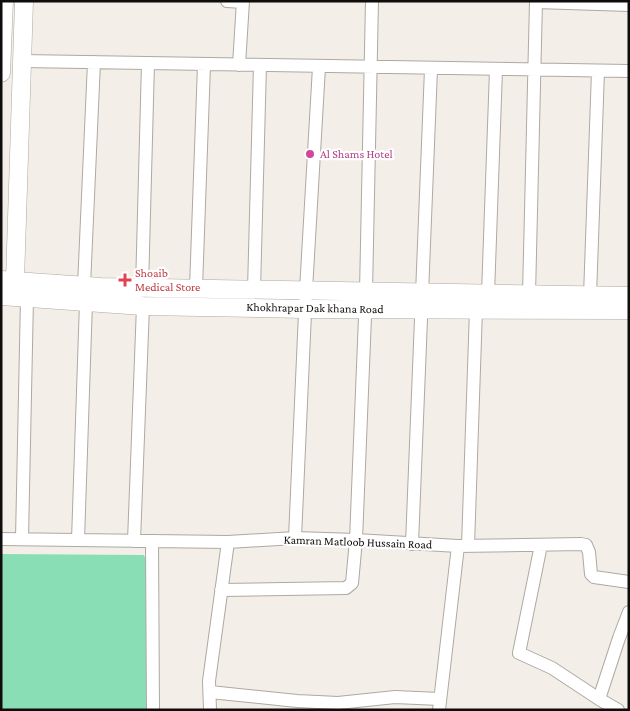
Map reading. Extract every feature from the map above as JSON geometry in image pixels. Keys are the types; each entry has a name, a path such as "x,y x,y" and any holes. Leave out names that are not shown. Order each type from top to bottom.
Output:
{"street":[{"path":"1,73 4,1"},
{"path":"8,280 24,1"},
{"path":"227,1 243,2 239,65"},
{"path":"221,590 350,586 352,583 356,540 366,300 372,1"},
{"path":"529,295 536,2 629,5"},
{"path":"22,61 629,72"},
{"path":"78,540 94,62"},
{"path":"142,288 148,63"},
{"path":"196,288 204,64"},
{"path":"254,290 260,66"},
{"path":"295,538 305,309 319,67"},
{"path":"412,544 431,69"},
{"path":"488,294 496,70"},
{"path":"590,296 598,71"},
{"name":"Khokhrapar Dak khana Road","path":"8,280 143,306 305,309 366,300"},
{"name":"Khokhrapar Dak khana Road","path":"1,296 27,298 142,288 196,288 306,290 366,300 422,301 488,294 629,296"},
{"path":"22,539 27,298"},
{"name":"Khokhrapar Dak khana Road","path":"422,301 476,309 629,310"},
{"path":"134,541 143,306"},
{"path":"210,692 297,701 338,703 395,697 440,704 463,546 476,309"},
{"name":"Kamran Matloob Hussain Road","path":"1,539 228,542 295,538 463,546 581,544 586,545 590,552 592,574 594,577 629,582"},
{"path":"152,542 153,710"},
{"path":"210,710 209,681 228,542"},
{"path":"541,545 519,653 552,668 618,710"},
{"path":"599,699 629,612"}],"green space":[{"path":"1,554 144,555 148,566 148,710 1,710"}],"place":[{"name":"Al Shams Hotel","path":"310,154"},
{"name":"Shoaib Medical Store","path":"125,280"}]}
